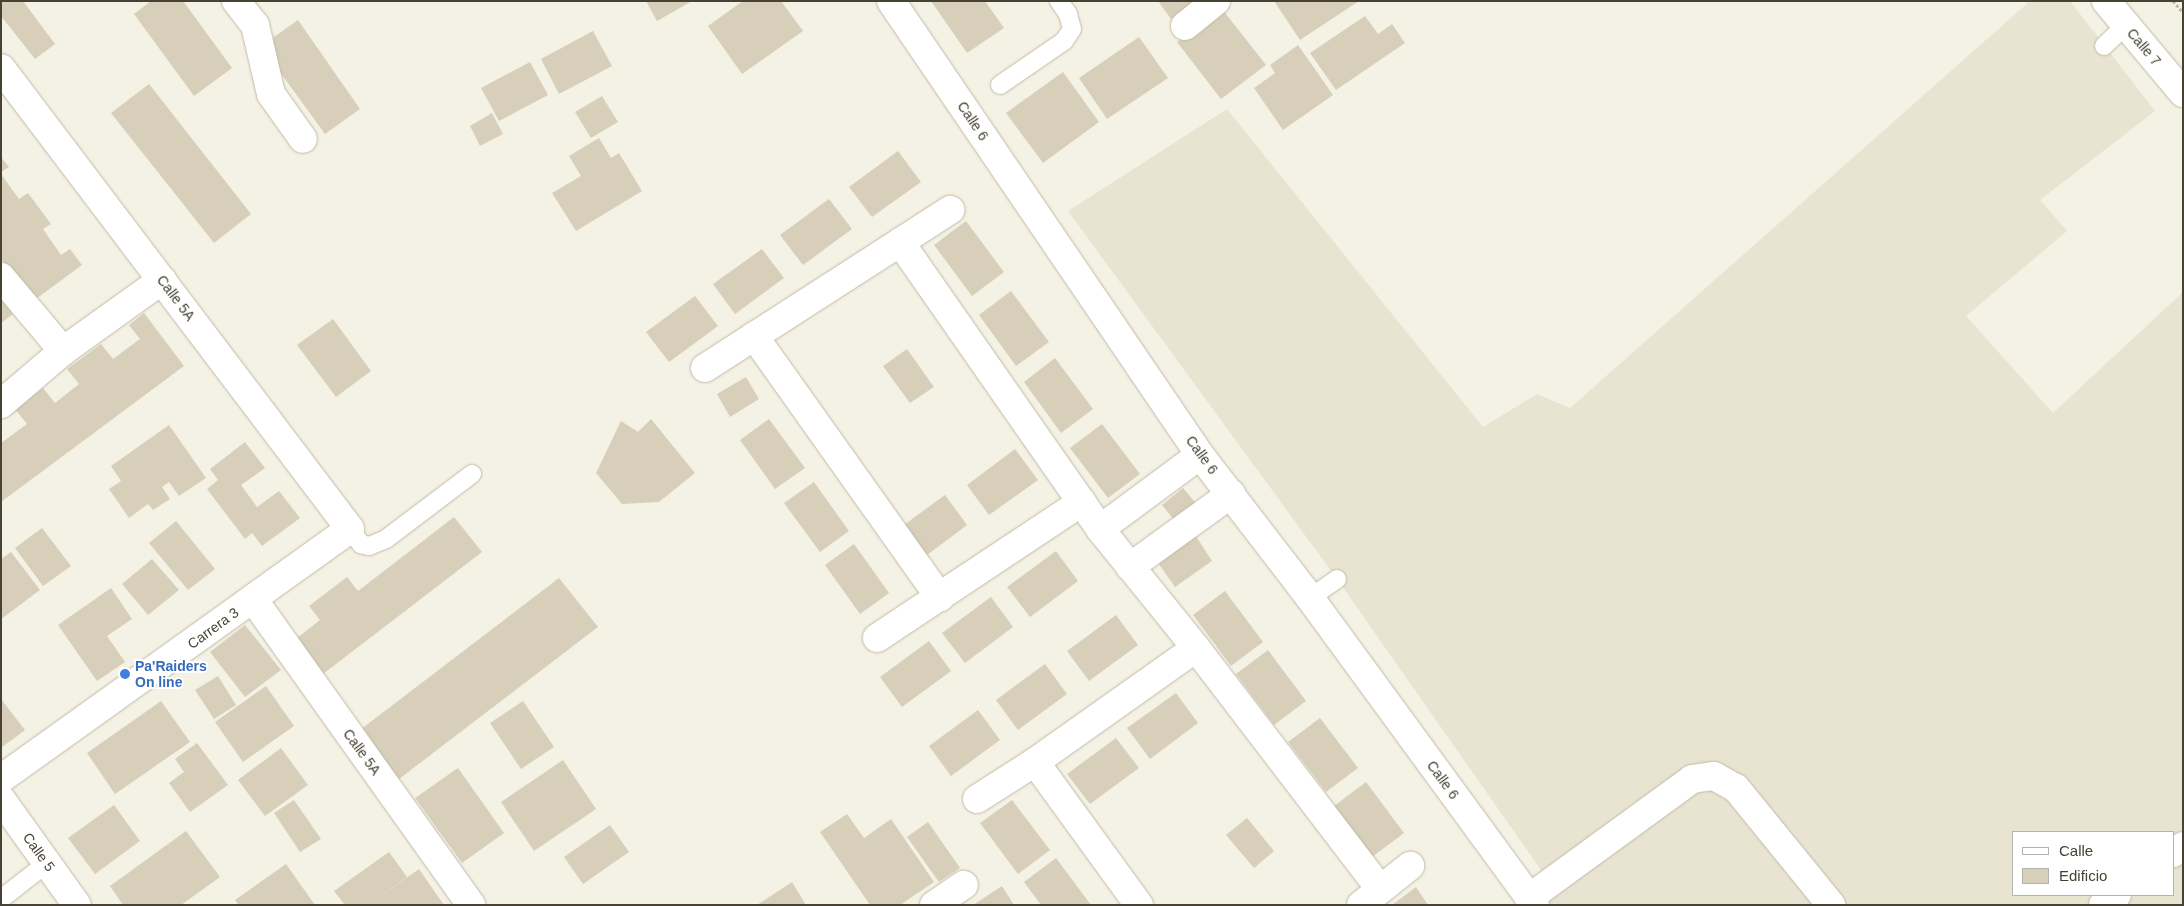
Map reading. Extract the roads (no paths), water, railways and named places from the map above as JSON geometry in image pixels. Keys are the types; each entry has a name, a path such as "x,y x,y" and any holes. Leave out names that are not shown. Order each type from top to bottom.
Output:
{"street":[{"path":"236,1 255,25 271,94 303,139"},
{"name":"Calle 6","path":"891,1 1200,455 1310,598 1532,901"},
{"path":"1185,26 1216,1"},
{"name":"Calle 7","path":"2106,1 2183,93"},
{"name":"Calle 5A","path":"1,68 350,529"},
{"path":"704,368 950,210"},
{"path":"900,242 1100,529 1196,648 1371,897 1410,866"},
{"path":"1,277 63,351"},
{"path":"1,404 63,351 162,280"},
{"path":"754,336 940,598"},
{"path":"1100,529 1200,455"},
{"path":"1130,567 1231,494"},
{"path":"877,638 1082,502"},
{"name":"Carrera 3","path":"1,780 350,529"},
{"name":"Calle 5A","path":"253,599 471,905"},
{"path":"977,799 1035,762 1196,648"},
{"path":"1035,762 1140,905"},
{"path":"1532,901 1692,779 1714,776 1736,788 1831,905"},
{"name":"Calle 5","path":"1,799 77,905"},
{"path":"934,905 964,885"},
{"path":"2103,905 2116,896"}],"lane":[{"path":"1000,85 1064,41 1072,29 1068,14 1059,1"},
{"path":"2104,46 2126,25"},
{"path":"350,529 361,544 369,546 386,539 472,474"},
{"path":"1310,598 1337,579"},
{"path":"1,899 47,863"}],"place":[{"name":"Pa'Raiders On line","path":"125,674"}]}
